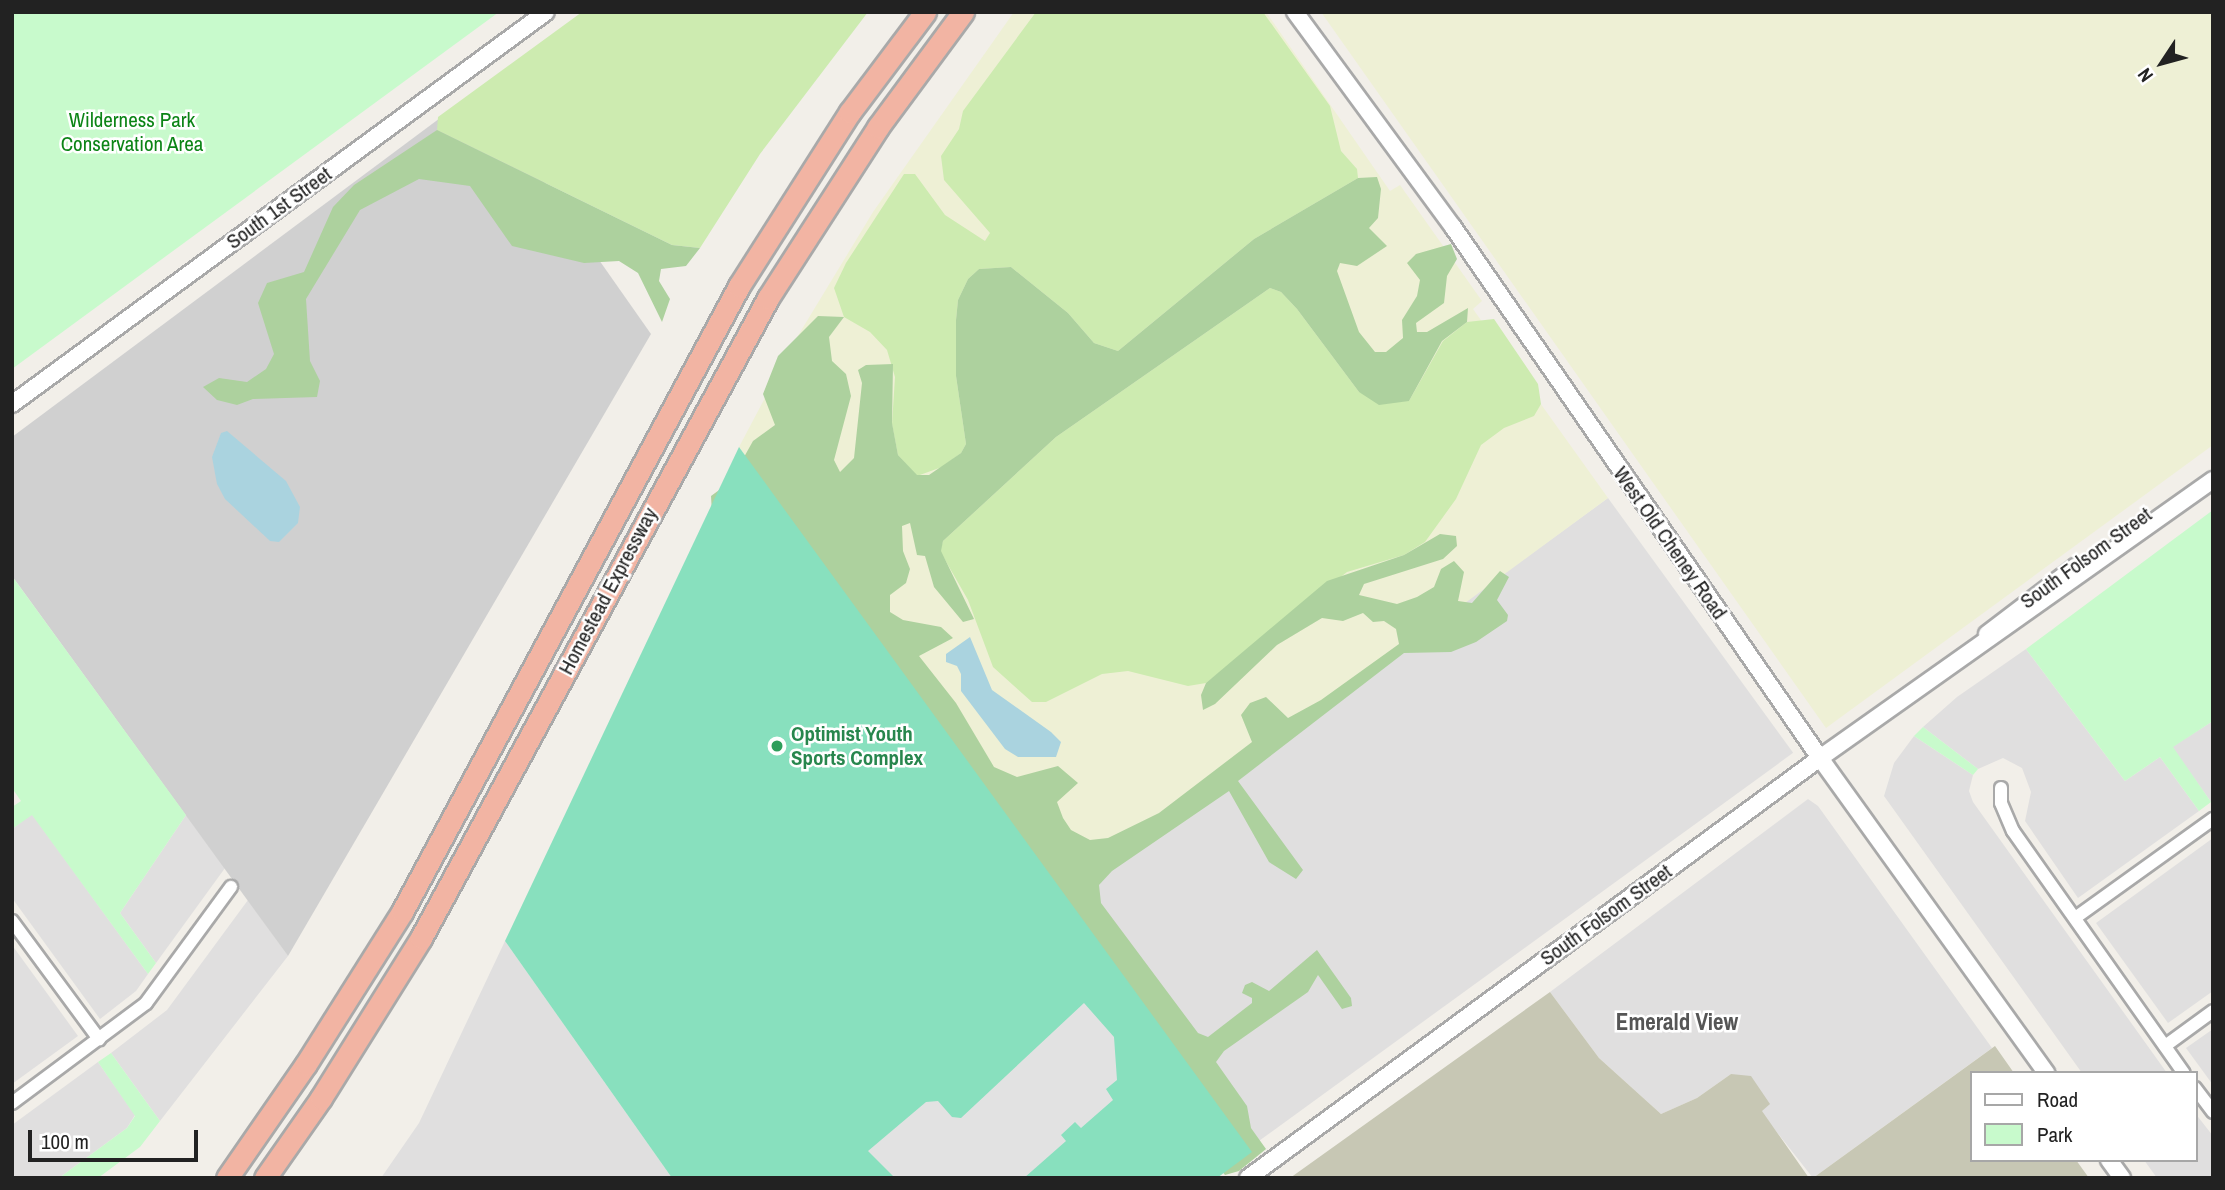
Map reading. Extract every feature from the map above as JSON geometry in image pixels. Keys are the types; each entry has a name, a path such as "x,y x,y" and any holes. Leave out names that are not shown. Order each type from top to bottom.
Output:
{"highway":[{"name":"Homestead Expressway","path":"227,1178 306,1064 402,912 739,286 850,112 925,12"},
{"name":"Homestead Expressway","path":"265,1178 321,1098 421,938 768,298 878,127 963,12"}],"street":[{"name":"South 1st Street","path":"12,404 546,12"},
{"name":"West Old Cheney Road","path":"1295,12 1489,278 1820,758 2045,1071"},
{"name":"South Folsom Street","path":"1964,655 2001,620 2213,467"},
{"name":"South Folsom Street","path":"1248,1178 1820,758 1964,655 2008,629 2213,480"},
{"path":"2001,788 2001,803 2013,831 2183,1071"},
{"path":"2075,918 2213,819"},
{"path":"12,1103 146,1003 231,887"},
{"path":"12,921 99,1039"},
{"path":"2165,1046 2213,1011"},
{"path":"2197,1091 2213,1112"},
{"path":"2110,1162 2122,1178"}],"shaded area":[{"path":"1014,12 1266,12 1390,191 1400,185 1482,301 1473,309 1608,498 1066,896 739,447 796,339 873,212"},
{"path":"1321,12 2213,12 2213,445 1826,728"},
{"path":"479,89 651,334 288,956 12,576 12,437"},
{"path":"1608,498 1793,753 1249,1148 1064,893"},
{"path":"2026,649 2125,781 2160,757 2199,811 2078,898 2025,821 2031,792 2022,768 2003,758 1978,769 1923,727 1957,697"},
{"path":"2213,721 2213,801 2211,802 2172,747"},
{"path":"1914,736 1973,775 1969,791 1973,802 2166,1071 2081,1071 1884,796 1894,763"},
{"path":"1808,799 1818,806 1992,1048 1813,1178 1731,1074 1697,1098 1661,1114 1599,1058 1550,992"},
{"path":"32,814 148,974 136,991 100,1019 12,898 12,829"},
{"path":"186,815 225,868 156,963 120,913"},
{"path":"2213,838 2213,991 2168,1023 2096,923"},
{"path":"248,900 288,956 160,1121 111,1053 167,1010"},
{"path":"505,941 672,1178 381,1178 419,1123"},
{"path":"12,945 78,1036 12,1084"},
{"path":"1550,992 1599,1058 1661,1114 1697,1098 1731,1074 1751,1076 1770,1104 1762,1111 1809,1178 1290,1178"},
{"path":"1084,1003 1114,1037 1117,1080 1106,1089 1113,1100 1081,1128 1075,1122 1061,1135 1066,1141 1024,1178 895,1178 868,1151 926,1102 938,1101 952,1117 961,1118"},
{"path":"2213,1029 2213,1085 2186,1048"},
{"path":"1995,1046 2013,1071 1969,1071 1969,1162 2077,1162 2089,1178 1813,1178"},
{"path":"98,1062 135,1115 127,1128 59,1178 12,1178 12,1125"},
{"path":"2197,1116 2213,1136 2213,1178 2157,1178 2145,1162 2197,1162"}],"green space":[{"name":"Wilderness Park Conservation Area","path":"12,12 499,12 12,369"},
{"path":"582,12 868,12 760,154 700,248 672,245 437,130 438,117"},
{"path":"1036,12 1263,12 1330,106 1341,151 1357,169 1358,178 1254,239 1118,351 1094,343 1068,313 1011,267 979,269 968,279 958,300 956,320 956,376 966,444 961,453 942,467 917,476 898,455 892,424 895,377 887,350 870,332 844,317 834,288 846,263 904,174 915,174 945,215 985,241 990,233 944,180 941,156 959,129 963,111"},
{"path":"437,130 672,245 700,248 686,266 661,269 659,281 670,299 662,322 638,273 619,261 584,263 512,246 470,186 419,179 360,210 306,299 310,361 320,381 317,397 253,399 237,405 217,400 203,387 219,378 247,382 266,369 274,354 258,303 267,283 304,272 333,207 354,185"},
{"path":"1377,177 1381,189 1378,218 1369,228 1387,246 1357,266 1340,263 1337,271 1359,332 1375,352 1386,352 1403,338 1402,320 1417,296 1420,280 1407,263 1416,254 1451,244 1457,259 1447,276 1444,303 1416,323 1417,332 1427,332 1468,308 1467,322 1442,341 1409,401 1379,405 1359,392 1297,309 1281,292 1270,288 1056,437 943,541 941,551 974,619 963,622 934,587 925,556 917,555 910,523 902,526 903,551 910,569 906,583 890,595 890,612 903,620 941,627 953,638 919,656 956,703 994,767 1017,777 1058,766 1078,783 1057,802 1063,818 1071,830 1090,840 1108,838 1159,813 1252,742 1241,715 1250,703 1266,697 1288,718 1321,700 1399,644 1396,629 1384,621 1373,622 1363,613 1343,621 1322,618 1277,645 1215,704 1203,710 1201,695 1206,683 1327,581 1404,555 1440,534 1456,536 1457,546 1443,559 1364,584 1359,595 1397,604 1417,597 1434,587 1441,569 1454,561 1464,572 1458,601 1472,603 1500,571 1509,577 1497,600 1508,615 1507,621 1476,642 1451,652 1404,653 1238,781 1303,870 1296,879 1269,862 1229,791 1112,871 1099,885 1101,903 1198,1033 1208,1037 1252,1003 1252,998 1242,993 1245,985 1252,982 1269,991 1317,950 1351,998 1352,1006 1342,1009 1318,975 1308,992 1224,1051 1216,1062 1247,1106 1251,1128 1266,1149 1239,1171 1225,1175 713,531 711,496 730,482 753,441 775,425 763,394 778,356 818,316 844,317 829,337 832,361 846,374 851,396 834,460 840,472 854,458 862,383 858,370 866,365 893,364 892,423 898,455 917,475 929,475 961,453 966,444 956,376 956,320 958,300 968,279 979,269 1011,267 1068,313 1094,343 1118,351 1254,239 1358,178"},
{"path":"1270,288 1281,292 1297,309 1359,392 1409,401 1443,341 1467,322 1494,319 1538,384 1541,404 1534,416 1504,428 1481,445 1456,499 1425,542 1404,555 1347,572 1206,683 1188,686 1128,671 1102,674 1046,702 1032,702 993,667 968,600 940,551 943,541 1056,437"},
{"name":"Optimist Youth Sports Complex","path":"739,447 1252,1152 1217,1178 672,1178 505,941"},
{"path":"2213,510 2213,721 2173,747 2211,802 2199,811 2160,757 2125,781 2026,649"},
{"path":"12,576 186,815 120,913 156,963 148,974 32,815 12,829 12,807 21,801 12,788"},
{"path":"1923,727 1978,769 1973,775 1914,736"},
{"path":"111,1053 160,1121 140,1147 98,1178 59,1178 127,1128 135,1116 98,1062"}],"water":[{"path":"227,431 286,481 300,507 298,523 279,542 270,541 225,499 217,484 212,457 221,433"},
{"path":"970,637 992,690 1061,742 1056,757 1018,757 1005,749 961,691 961,674 957,666 946,662 946,654"}],"place":[{"name":"Optimist Youth Sports Complex","path":"777,746"}],"district":[{"name":"Emerald View","path":"1677,1022"}]}
